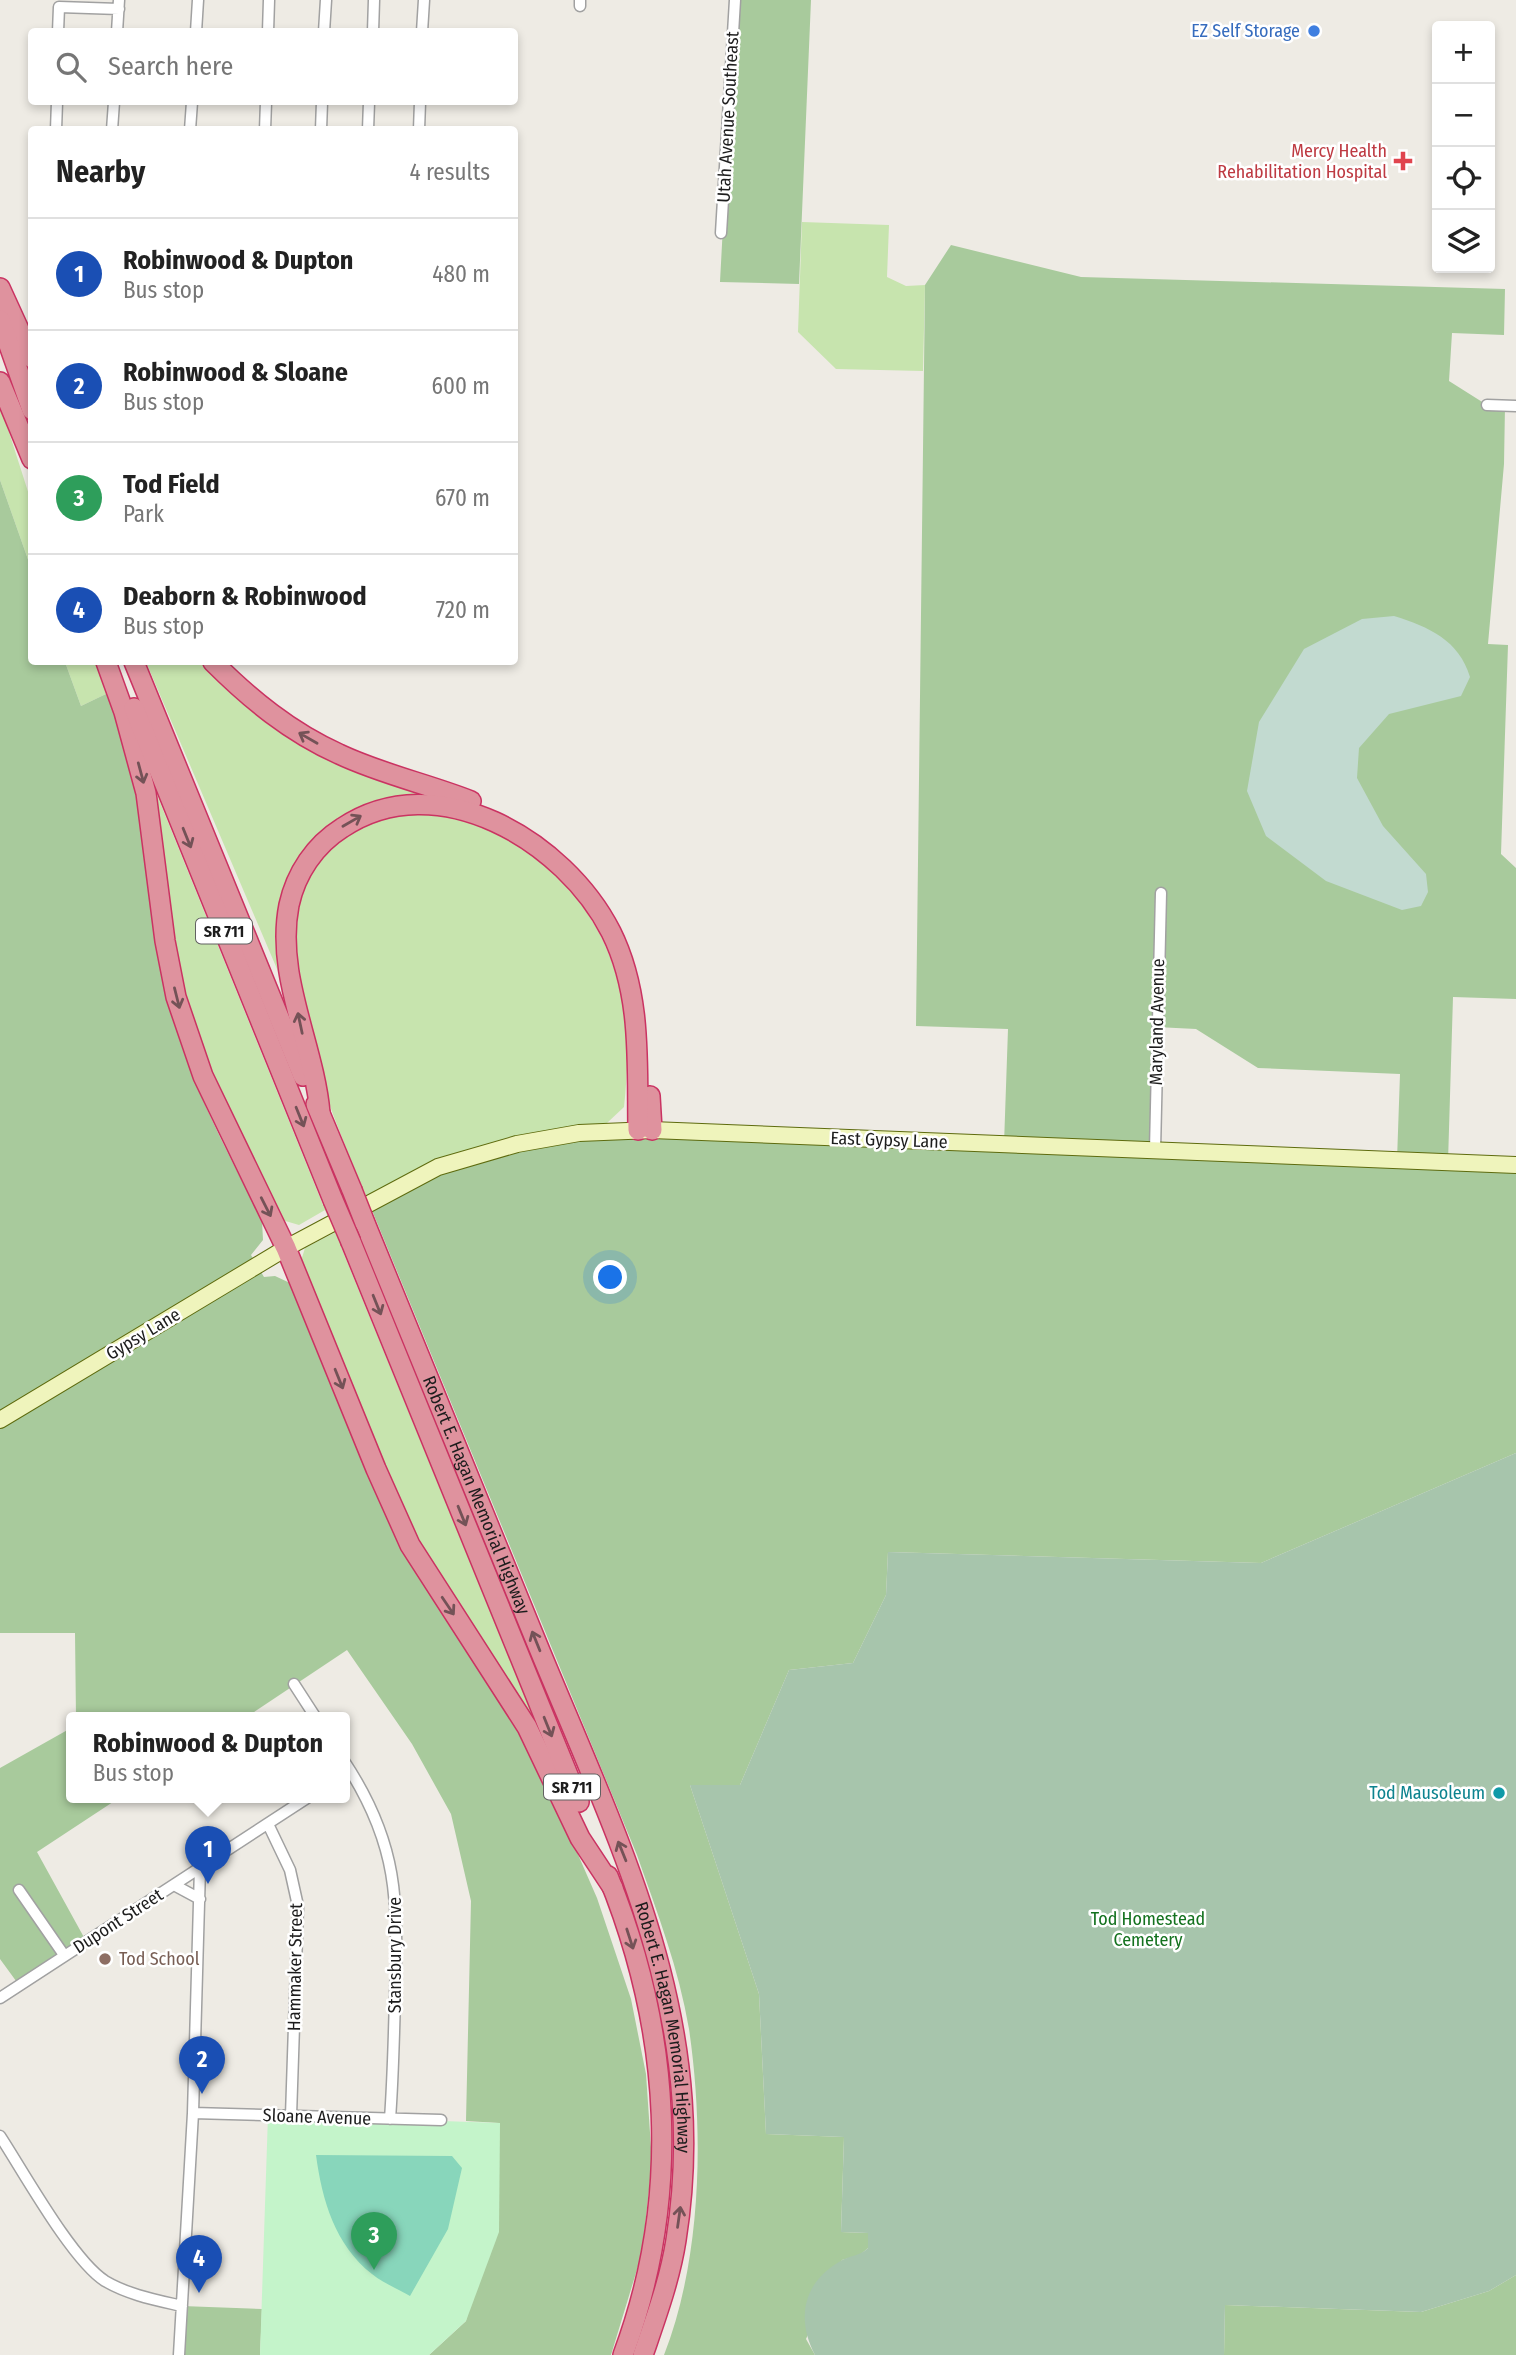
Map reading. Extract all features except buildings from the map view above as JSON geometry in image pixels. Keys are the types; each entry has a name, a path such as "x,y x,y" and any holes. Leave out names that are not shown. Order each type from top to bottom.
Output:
{"highway":[{"path":"0,288 28,349"},
{"path":"0,320 28,399"},
{"path":"0,382 28,449"},
{"path":"107,665 124,712 146,793 165,941 183,1017 203,1076 286,1248 410,1545 527,1727 580,1838 613,1888"},
{"name":"Robert E. Hagan Memorial Highway","path":"116,665 613,1888 648,1997 663,2110 662,2178 653,2253 643,2297 623,2355"},
{"name":"Robert E. Hagan Memorial Highway","path":"135,665 620,1847 656,1950 676,2033 684,2106 682,2199 667,2284 643,2355"},
{"path":"216,665 274,717 306,737 340,755 500,812 550,843 581,873 609,909 624,936 640,983 646,1013 645,1130"},
{"path":"320,1113 318,1091 289,971 289,905 297,880 323,842 356,818 399,804 424,803 474,814 527,839 567,875 596,907 610,931 631,988 645,1130"},
{"path":"656,2355 671,2299 667,2284"}],"main road":[{"name":"East Gypsy Lane","path":"286,1248 438,1167 517,1144 579,1133 645,1130 1516,1165"},
{"name":"Gypsy Lane","path":"0,1420 286,1248"}],"street":[{"path":"196,28 198,0"},
{"path":"268,28 269,0"},
{"path":"324,28 326,0"},
{"path":"373,28 374,0"},
{"path":"422,28 424,0"},
{"name":"Utah Avenue Southeast","path":"721,233 735,0"},
{"path":"58,28 59,7 119,4 117,28"},
{"path":"56,126 57,105"},
{"path":"112,126 114,105"},
{"path":"190,126 192,105"},
{"path":"265,126 266,105"},
{"path":"321,126 322,105"},
{"path":"368,126 369,105"},
{"path":"419,126 420,105"},
{"path":"1487,405 1516,406"},
{"name":"Maryland Avenue","path":"1155,1150 1161,893"},
{"path":"294,1684 312,1712"},
{"name":"Stansbury Drive","path":"350,1775 380,1826 396,1889 390,2119"},
{"name":"Dupont Street","path":"0,1997 300,1803"},
{"name":"Hammaker Street","path":"268,1824 290,1870 298,1906 291,2116"},
{"path":"179,2355 193,2113 200,1868"},
{"path":"174,1885 200,1899"},
{"path":"19,1890 64,1955"},
{"name":"Sloane Avenue","path":"193,2113 441,2120"},
{"path":"0,2136 81,2259 104,2280 134,2294 182,2306"}],"green space":[{"path":"735,0 811,0 799,284 720,282"},
{"path":"802,222 889,225 887,277 906,286 925,285 923,371 836,369 798,332"},
{"path":"951,245 1081,277 1505,289 1504,335 1452,333 1449,381 1487,405 1505,406 1504,464 1488,644 1508,645 1501,854 1516,868 1516,999 1453,997 1448,1162 1516,1165 1516,1453 1261,1563 888,1552 886,1595 853,1663 789,1670 740,1785 690,1785 759,1994 766,2134 844,2137 841,2232 868,2233 868,2248 860,2255 842,2260 806,2339 815,2355 664,2355 677,2317 693,2236 698,2151 694,2068 679,1985 667,1941 637,1855 369,1203 438,1167 579,1133 1004,1144 1008,1029 916,1026 925,285","holes":["1156,1027 1196,1029 1258,1068 1400,1074 1397,1160 1155,1150"]},
{"path":"0,404 28,492 28,559 0,480"},
{"path":"0,480 28,559 28,665 66,665 81,706 108,693 120,730 138,805 161,957 175,1025 208,1111 262,1221 263,1240 251,1255 264,1277 275,1276 290,1283 407,1553 538,1763 597,1898 631,1999 646,2074 652,2162 642,2253 611,2355 429,2355 466,2321 499,2123 466,2121 471,1901 451,1814 412,1744 347,1650 254,1712 76,1712 75,1633 0,1633"},
{"path":"1394,616 1431,630 1450,644 1465,664 1470,677 1461,696 1389,714 1359,748 1357,778 1383,826 1426,874 1428,892 1421,906 1402,910 1326,881 1266,836 1247,791 1259,722 1304,649 1362,619"},
{"path":"66,665 97,665 108,693 81,706"},
{"path":"147,665 210,665 242,696 434,798 414,797 304,858 286,990"},
{"path":"155,790 323,1205 333,1200 351,1242 341,1247 540,1733 416,1544 301,1261 305,1248 334,1233 325,1210 299,1225 282,1220 210,1072 177,969"},
{"path":"403,810 464,818 499,832 540,861 566,886 587,913 603,941 623,1003 627,1071 624,1107 607,1123 369,1203 312,1053 295,971 293,933 301,889 322,855 350,830"},
{"name":"Tod Homestead Cemetery","path":"1516,1453 1516,2275 1489,2291 1421,2312 1225,2305 1224,2355 815,2355 809,2342 805,2315 811,2291 817,2280 827,2271 868,2248 868,2233 841,2232 844,2137 766,2134 759,1994 690,1785 740,1785 789,1670 853,1663 886,1595 888,1552 1261,1563"},
{"path":"66,1731 66,1803 111,1803 37,1852 86,1941 19,1985 0,1959 0,1768"},
{"path":"268,2115 500,2123 499,2232 466,2321 429,2355 260,2355"},
{"path":"316,2155 452,2156 462,2168 448,2229 410,2296 372,2274 348,2250 332,2220"},
{"path":"1516,2275 1516,2355 1224,2355 1225,2305 1421,2312 1489,2291"},
{"path":"182,2306 262,2309 260,2355 179,2355"}],"place":[{"name":"EZ Self Storage","path":"1314,31"},
{"name":"Mercy Health Rehabilitation Hospital","path":"1403,161"},
{"name":"Tod Mausoleum","path":"1499,1793"},
{"name":"Robinwood & Dupton","path":"208,1884"},
{"name":"Tod School","path":"105,1959"},
{"name":"Robinwood & Sloane","path":"202,2094"},
{"name":"Tod Field","path":"374,2270"},
{"name":"Deaborn & Robinwood","path":"199,2293"}]}
